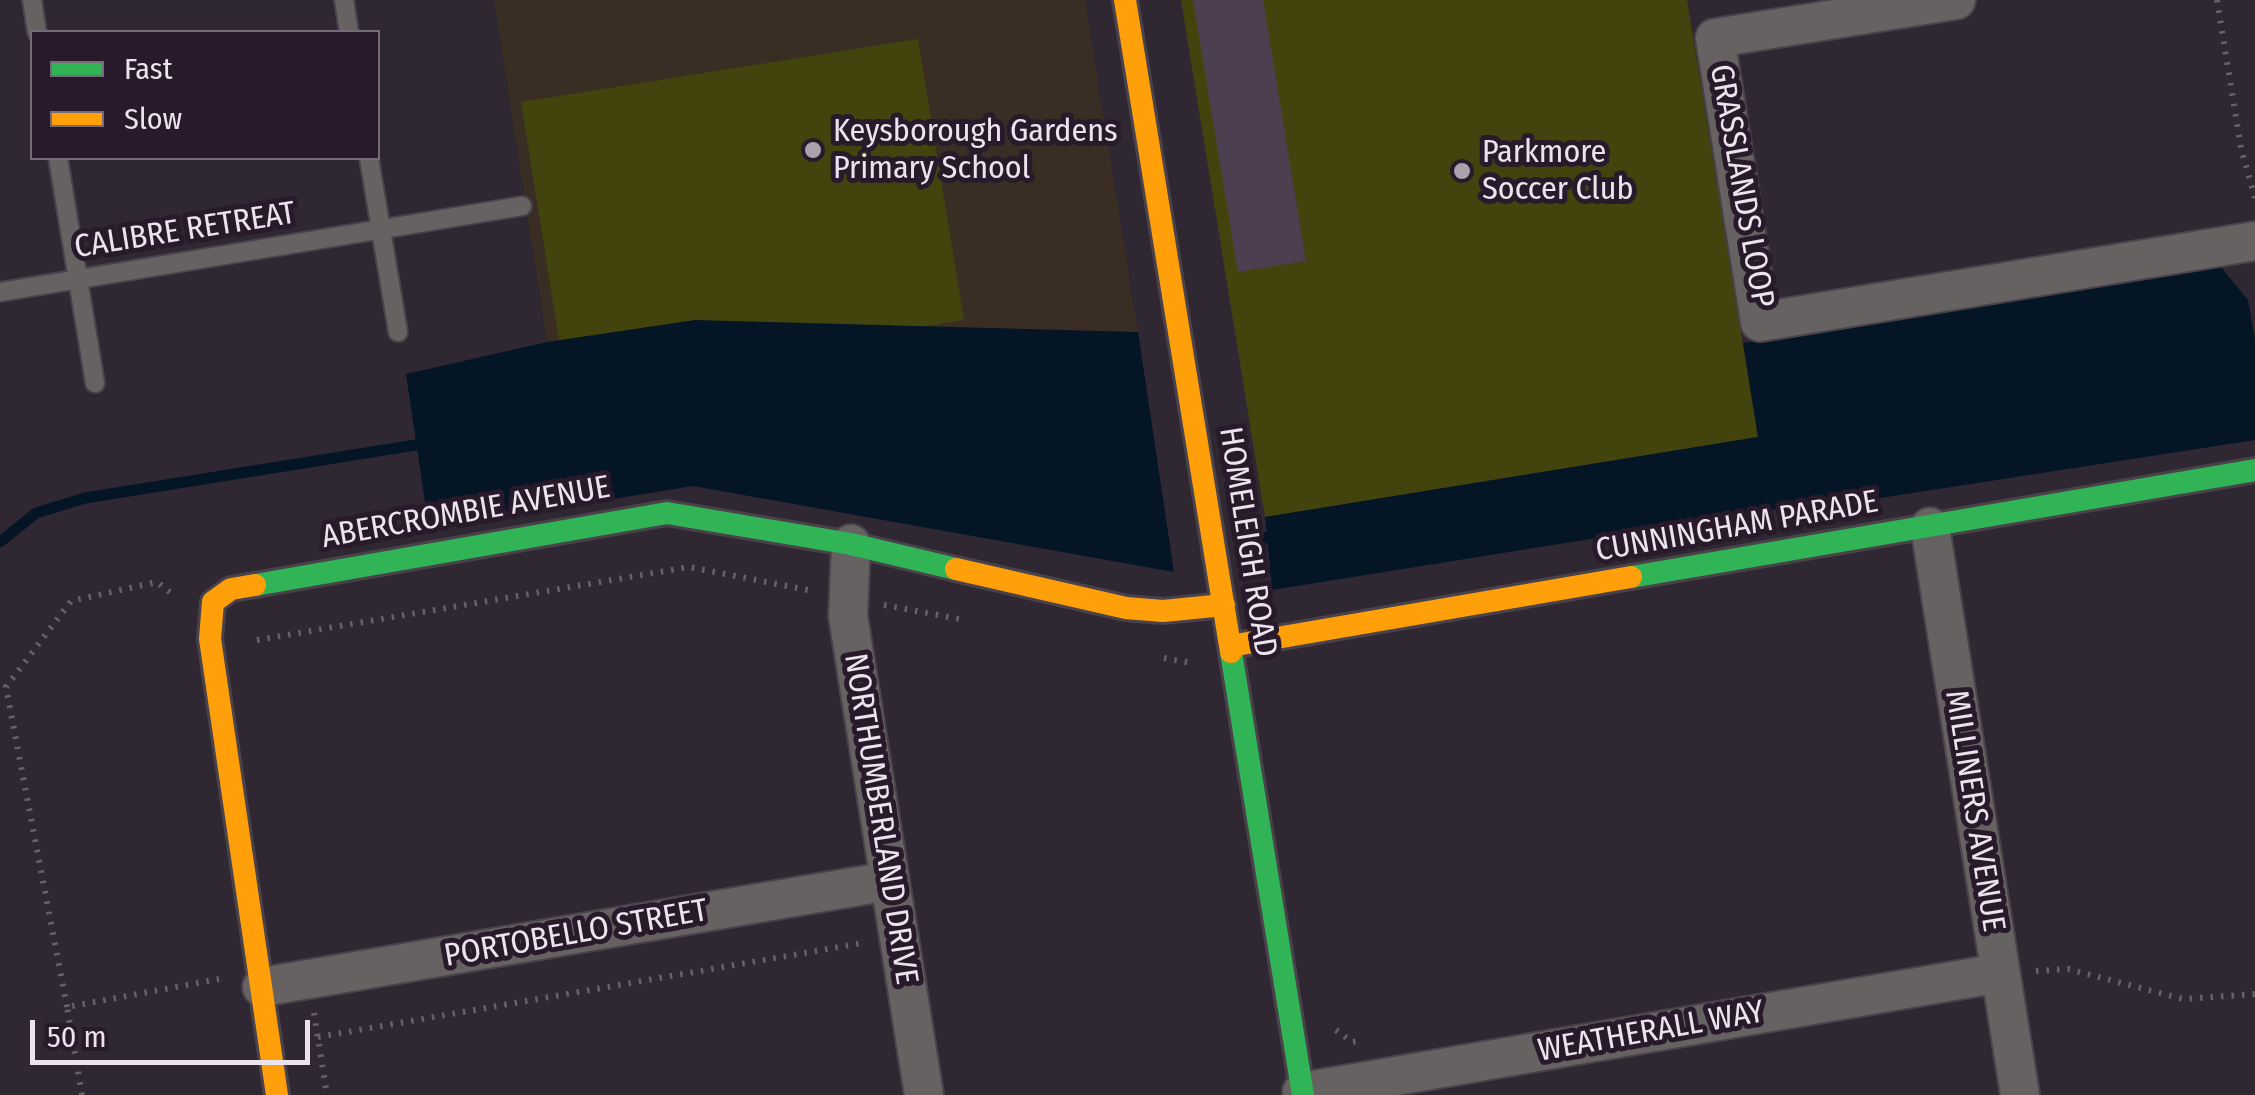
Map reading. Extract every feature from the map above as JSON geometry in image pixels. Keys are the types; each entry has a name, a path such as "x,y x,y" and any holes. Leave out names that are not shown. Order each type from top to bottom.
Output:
{"street":[{"name":"HOMELEIGH ROAD","path":"1125,0 1303,1094"},
{"name":"GRASSLANDS LOOP","path":"1956,0 1715,38 1760,322 2255,241"},
{"name":"CUNNINGHAM PARADE","path":"1230,646 2255,470"},
{"name":"ABERCROMBIE AVENUE","path":"208,621 220,595 244,585 640,515 694,514 851,544 1126,608 1163,612 1224,605"},
{"name":"MILLINERS AVENUE","path":"1930,527 2020,1095"},
{"name":"NORTHUMBERLAND DRIVE","path":"851,544 846,598 924,1095"},
{"path":"208,621 278,1095"},
{"name":"PORTOBELLO STREET","path":"261,979 308,979 889,880"},
{"name":"WEATHERALL WAY","path":"1303,1094 2000,973"}],"lane":[{"path":"32,0 38,30"},
{"path":"344,0 349,30"},
{"path":"58,160 95,382"},
{"path":"369,160 398,332"},
{"name":"CALIBRE RETREAT","path":"0,292 522,206"}],"path":[{"path":"2217,0 2241,148 2255,198"},
{"path":"259,656 256,637 689,567 971,621"},
{"path":"82,1095 6,687 71,601 157,582 208,621"},
{"path":"1158,657 1196,664"},
{"path":"318,1037 862,943"},
{"path":"2000,973 2068,969 2183,999 2255,994"},
{"path":"67,1006 261,979"},
{"path":"308,979 327,1095"},
{"path":"1330,1026 1352,1042 1372,1038"}],"shaded area":[{"name":"Keysborough Gardens Primary School","path":"494,0 1085,0 1138,332 929,364 695,320 547,342"},
{"name":"Parkmore Soccer Club","path":"1181,0 1687,0 1758,437 1265,517"},
{"path":"918,39 964,320 566,384 521,102"}],"water":[{"path":"2221,267 2248,300 2255,339 2255,440 1848,503 1771,510 1272,590 1265,517 1758,437 1743,343"},
{"path":"695,320 1138,332 1174,572 693,486 429,529 406,374 547,342"}],"building":[{"path":"1193,0 1263,0 1306,261 1238,272"}],"waterway":[{"path":"0,542 36,513 85,498 428,443"},
{"path":"1243,536 1282,539"}],"traffic: fast":[{"path":"1631,577 2255,470"},
{"path":"255,585 667,513 851,544 956,569"},
{"path":"1231,652 1303,1095"}],"traffic: slow":[{"path":"1125,0 1231,652"},
{"path":"956,569 1126,608 1163,611 1224,605"},
{"path":"1230,646 1631,577"},
{"path":"255,585 231,589 213,602 210,639 277,1095"}],"place":[{"name":"Keysborough Gardens Primary School","path":"813,150"},
{"name":"Parkmore Soccer Club","path":"1462,171"}]}
